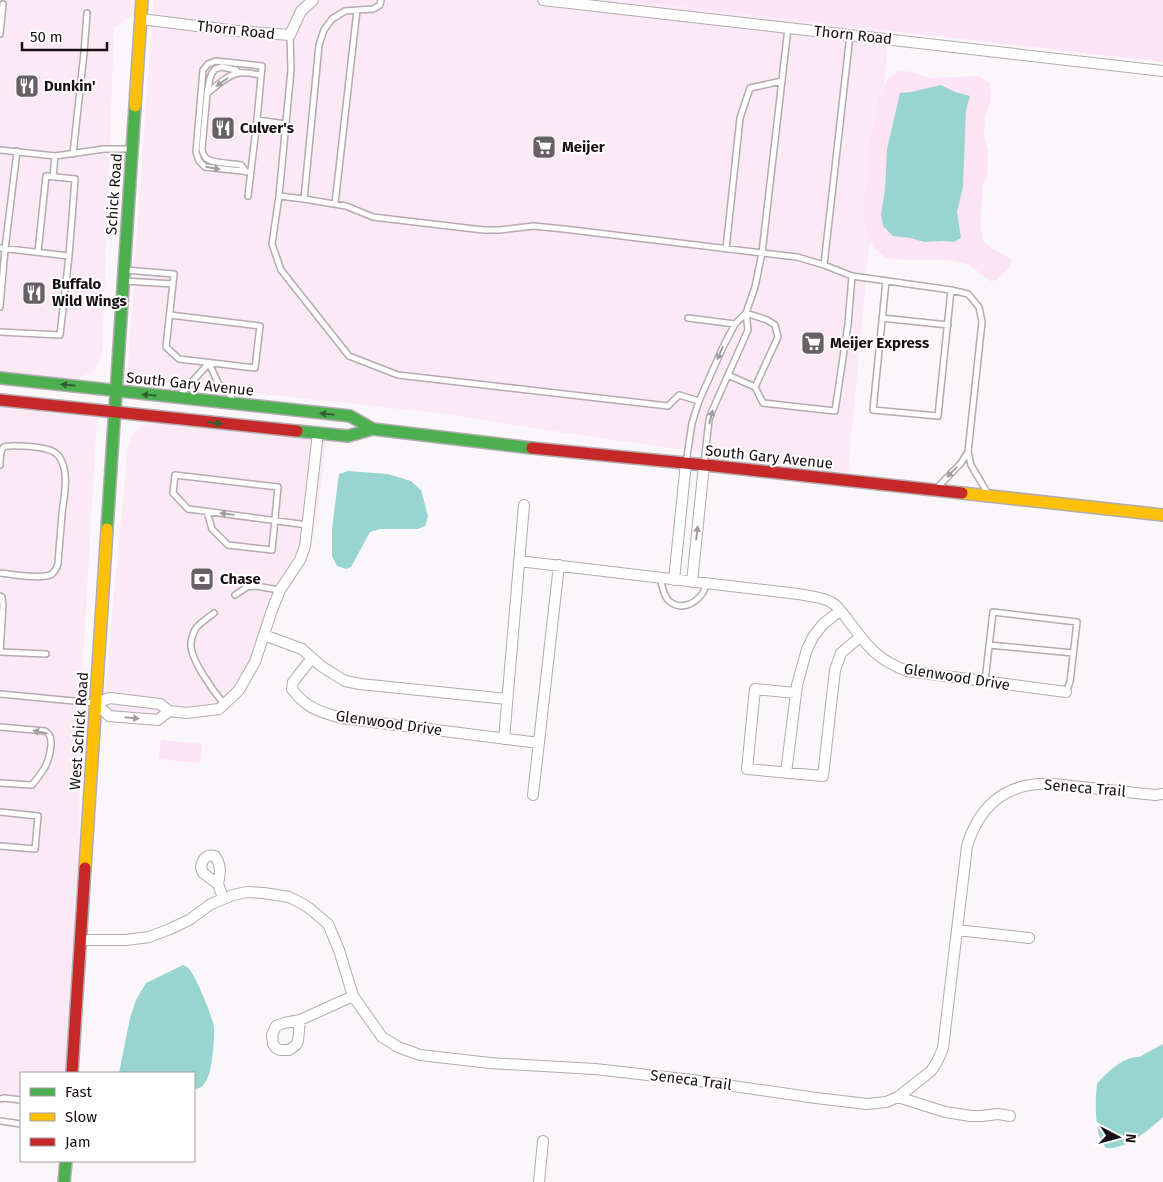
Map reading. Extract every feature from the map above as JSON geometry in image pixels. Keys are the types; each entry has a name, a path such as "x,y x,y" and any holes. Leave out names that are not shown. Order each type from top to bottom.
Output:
{"main road":[{"name":"Schick Road","path":"116,391 142,0"},
{"name":"South Gary Avenue","path":"0,378 350,416 373,429"},
{"name":"West Schick Road","path":"72,1072 116,391"},
{"name":"South Gary Avenue","path":"0,400 348,436 373,429 1163,515"},
{"path":"64,1182 66,1162"}],"street":[{"name":"Thorn Road","path":"140,19 237,31 290,35 301,11 313,0"},
{"name":"Thorn Road","path":"543,0 1163,70"},
{"path":"169,711 158,720 109,716 96,703 110,698 160,704 169,711 186,713 219,709 239,690 256,662 280,590 300,560 305,546 318,433"},
{"path":"674,580 686,463"},
{"path":"692,582 704,465"},
{"path":"504,739 524,505"},
{"name":"Glenwood Drive","path":"519,561 790,592 830,601 880,658 906,671 1066,692"},
{"path":"533,795 559,565"},
{"path":"786,773 796,693 806,649 823,624 840,611"},
{"path":"264,635 302,649 321,666 345,681 507,699"},
{"path":"796,693 755,689 747,769 823,776 835,670 841,653 860,637"},
{"name":"Glenwood Drive","path":"312,658 293,682 292,689 299,699 316,710 342,718 539,743"},
{"name":"Seneca Trail","path":"80,940 126,940 149,937 189,920 211,904 232,895 247,892 289,897 309,908 328,924 339,950 353,996 382,1036 398,1047 420,1055 595,1069 728,1084 867,1104 886,1102 898,1097 931,1072 943,1048 967,846 972,830 996,799 1017,788 1040,784 1155,795 1163,794"},
{"path":"218,884 223,898"},
{"path":"957,930 1029,938"},
{"path":"300,1020 353,996"},
{"path":"898,1097 945,1112 971,1116 998,1114 1010,1116"},
{"path":"539,1182 543,1141"}],"lane":[{"path":"304,199 319,45 324,30 332,19 346,11 372,9 380,5 380,0"},
{"path":"0,34 3,4"},
{"path":"335,204 357,10"},
{"path":"73,154 87,13"},
{"path":"704,465 709,420 748,330 746,313 755,287 762,253 788,28"},
{"path":"290,35 291,70 279,196 272,244 281,270 349,356 398,375 668,406 680,396 699,401"},
{"path":"824,265 850,35"},
{"path":"248,172 205,167 196,152 203,70 208,64 216,61 262,66 257,120 248,172 248,196"},
{"path":"239,73 236,70 222,67 212,73 207,93 202,149 204,156 209,160 242,164 248,172"},
{"path":"207,93 220,82 239,73 262,75"},
{"path":"726,249 742,111 750,88 782,81"},
{"path":"257,120 286,124"},
{"path":"0,150 55,156 104,149 132,148"},
{"path":"0,307 3,248 17,151"},
{"path":"53,177 55,156"},
{"path":"0,332 60,336 75,179 46,176 38,252"},
{"path":"279,196 346,206 372,217 484,230 533,226 564,228 797,257 852,276 968,294 979,307 982,322 968,452 971,464 990,496"},
{"path":"3,248 69,256"},
{"path":"124,275 174,274 166,347 179,359 255,368 260,326 170,315"},
{"path":"124,275 173,284"},
{"path":"728,375 754,387 764,403 835,410 848,324 852,276"},
{"path":"886,281 873,410 938,416 951,290"},
{"path":"686,463 692,423 699,401 735,324 746,313"},
{"path":"746,313 767,320 774,325 778,337 754,387"},
{"path":"688,318 735,324"},
{"path":"882,318 948,325"},
{"path":"177,398 209,363"},
{"path":"209,363 218,383 231,396 235,404"},
{"path":"0,466 4,447 24,446 47,449 61,458 65,482 58,564 54,572 46,576 0,573"},
{"path":"935,490 961,463 968,452"},
{"path":"207,512 212,529 228,545 272,550 276,521 278,487 175,475 173,493 188,509 207,512 276,521 308,525"},
{"path":"660,578 662,589 668,600 677,606 693,603 701,595 707,584"},
{"path":"235,595 247,587 256,586 280,590"},
{"path":"0,596 2,597 3,605 0,652 46,654"},
{"path":"214,612 196,629 190,642 195,660 224,704"},
{"path":"985,682 992,612 1077,622 1070,682 1066,692"},
{"path":"989,645 1073,653"},
{"path":"0,694 96,703"},
{"path":"0,727 45,731 51,739 50,758 42,773 32,784 0,783"},
{"path":"0,812 38,816 35,849 0,846"},
{"path":"0,1099 20,1100"},
{"path":"0,1121 20,1124"}],"shaded area":[{"path":"0,0 137,0 136,14 114,27 102,356 94,371 84,376 70,379 0,371"},
{"path":"153,0 619,0 889,31 848,473 446,414 127,379"},
{"path":"620,0 1163,0 1163,62"},
{"path":"900,71 912,72 929,78 980,76 990,84 991,94 985,116 984,135 988,150 988,164 987,177 982,186 980,224 983,241 1011,259 1011,265 997,280 990,281 968,264 950,260 886,258 873,247 865,225 864,201 868,175 869,146 879,96 889,77"},
{"path":"0,407 97,418 79,729 80,910 69,1072 20,1072 20,1104 0,1103"},
{"path":"157,423 327,441 309,556 285,594 246,691 225,713 185,719 103,711 128,447 134,432 145,425"},
{"path":"161,740 202,744 200,763 159,759"}],"water":[{"path":"941,85 955,92 970,96 966,110 963,187 957,212 961,238 954,242 924,242 893,236 883,226 881,214 885,190 887,149 900,93"},
{"path":"348,471 388,474 411,481 421,490 428,516 425,526 418,529 380,529 370,532 351,567 346,569 337,566 332,556 332,529 339,474"},
{"path":"183,965 193,975 214,1027 208,1077 201,1087 195,1089 195,1072 119,1072 130,1018 136,1000 146,983"},
{"path":"1163,1044 1163,1117 1144,1133 1129,1142 1114,1148 1106,1148 1099,1135 1097,1126 1097,1084 1110,1070 1121,1062 1133,1057 1139,1057"}],"traffic: fast":[{"path":"107,529 135,106"},
{"path":"0,378 350,416 373,429"},
{"path":"297,431 348,436 373,429 532,448"},
{"path":"64,1182 66,1162"}],"traffic: slow":[{"path":"135,106 142,0"},
{"path":"962,493 1163,515"},
{"path":"85,868 107,529"}],"traffic: jam":[{"path":"0,400 297,431"},
{"path":"532,448 962,493"},
{"path":"72,1072 85,868"}],"place":[{"name":"Dunkin'","path":"27,86"},
{"name":"Culver's","path":"223,128"},
{"name":"Meijer","path":"544,147"},
{"name":"Buffalo Wild Wings","path":"34,293"},
{"name":"Meijer Express","path":"813,343"},
{"name":"Chase","path":"202,579"}]}
